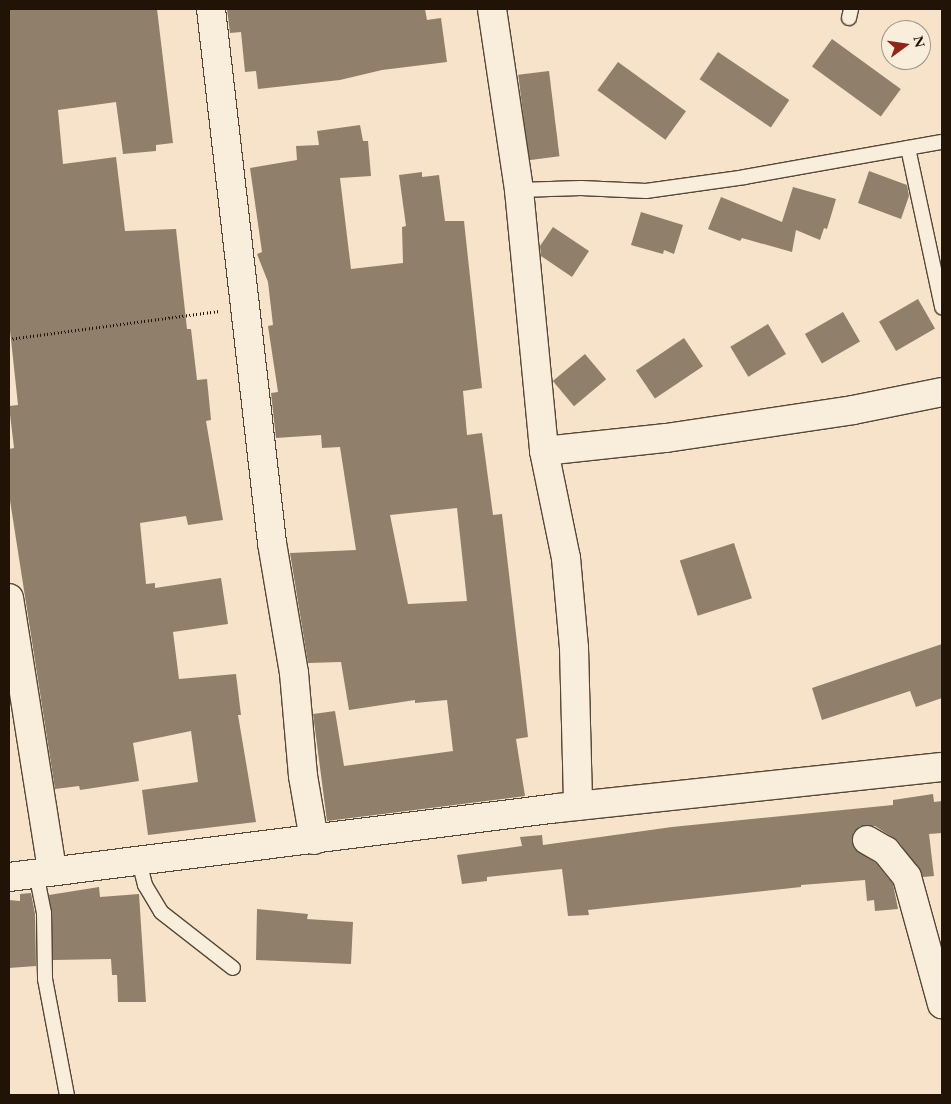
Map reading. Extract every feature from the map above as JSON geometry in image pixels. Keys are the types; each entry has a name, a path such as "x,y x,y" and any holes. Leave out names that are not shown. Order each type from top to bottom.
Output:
{"street":[{"path":"211,9 272,543 294,673 303,776 314,840"},
{"path":"492,9 519,190 544,451 566,558 574,648 578,806"},
{"path":"544,451 666,438 853,410 942,392"},
{"path":"9,598 44,872"},
{"path":"9,876 314,840 578,806 942,767"},
{"path":"867,840 886,851 906,877 942,1004"}],"lane":[{"path":"519,190 581,188 646,191 942,142"},
{"path":"908,148 942,307"},
{"path":"140,861 146,885 161,912 233,968"},
{"path":"44,872 44,973 67,1095"}],"path":[{"path":"9,339 245,307"}],"building":[{"path":"9,9 157,9 173,143 156,145 156,151 123,154 116,102 58,110 63,164 116,157 125,231 176,229 187,329 191,329 197,380 207,379 211,420 206,421 223,520 188,525 186,516 140,523 146,584 155,583 155,588 221,578 228,624 173,632 179,679 236,674 241,715 238,715 256,822 148,835 142,790 198,782 191,731 133,743 139,781 80,790 79,786 55,789 9,494 9,449 14,448 9,406 18,405 9,321"},
{"path":"227,9 425,9 427,20 441,18 447,62 382,70 340,80 258,89 256,71 245,72 241,32 230,33"},
{"path":"832,39 901,89 881,116 812,67"},
{"path":"718,52 789,100 771,127 700,79"},
{"path":"618,62 686,111 665,140 597,90"},
{"path":"549,71 559,156 529,160 518,75"},
{"path":"360,125 363,141 368,141 371,176 340,178 351,269 403,263 402,227 406,226 399,175 422,172 422,177 439,175 445,221 464,221 482,388 463,391 467,435 482,433 493,515 502,514 528,737 516,739 525,796 327,821 313,714 335,711 344,766 453,751 447,700 415,703 415,700 349,710 341,662 308,663 290,553 356,550 340,447 322,448 321,435 276,438 271,393 278,392 268,326 273,325 268,282 257,254 262,252 250,168 297,160 296,146 319,145 317,131","holes":["457,508 467,601 408,604 390,515"]},
{"path":"869,171 907,185 909,196 901,219 858,203"},
{"path":"793,187 836,199 827,229 824,228 820,240 796,230 792,252 742,238 740,241 708,229 721,197 782,222"},
{"path":"641,212 683,225 674,254 664,250 663,254 631,245"},
{"path":"553,227 589,251 572,277 541,256 540,246"},
{"path":"918,299 935,328 896,351 879,322"},
{"path":"843,312 860,341 822,363 805,334"},
{"path":"768,324 786,354 748,377 730,347"},
{"path":"684,338 703,366 655,399 636,370"},
{"path":"585,354 606,379 574,406 553,381"},
{"path":"734,543 752,598 698,616 680,561"},
{"path":"942,644 942,698 916,707 910,691 822,720 812,688"},
{"path":"933,794 934,802 942,801 942,833 929,834 934,876 923,877 898,841 875,826 860,826 853,833 854,848 876,863 893,884 898,909 875,911 874,900 867,901 865,880 801,885 801,887 588,910 589,915 568,916 562,869 487,877 487,881 462,884 457,855 522,846 520,837 542,835 543,845 672,827 893,805 893,800"},
{"path":"99,887 100,897 139,894 146,1002 118,1002 117,975 112,975 111,959 53,960 49,895"},
{"path":"31,893 35,914 36,966 9,968 9,900 20,901 20,894"},
{"path":"257,909 308,914 307,919 353,922 351,964 256,960"}]}
